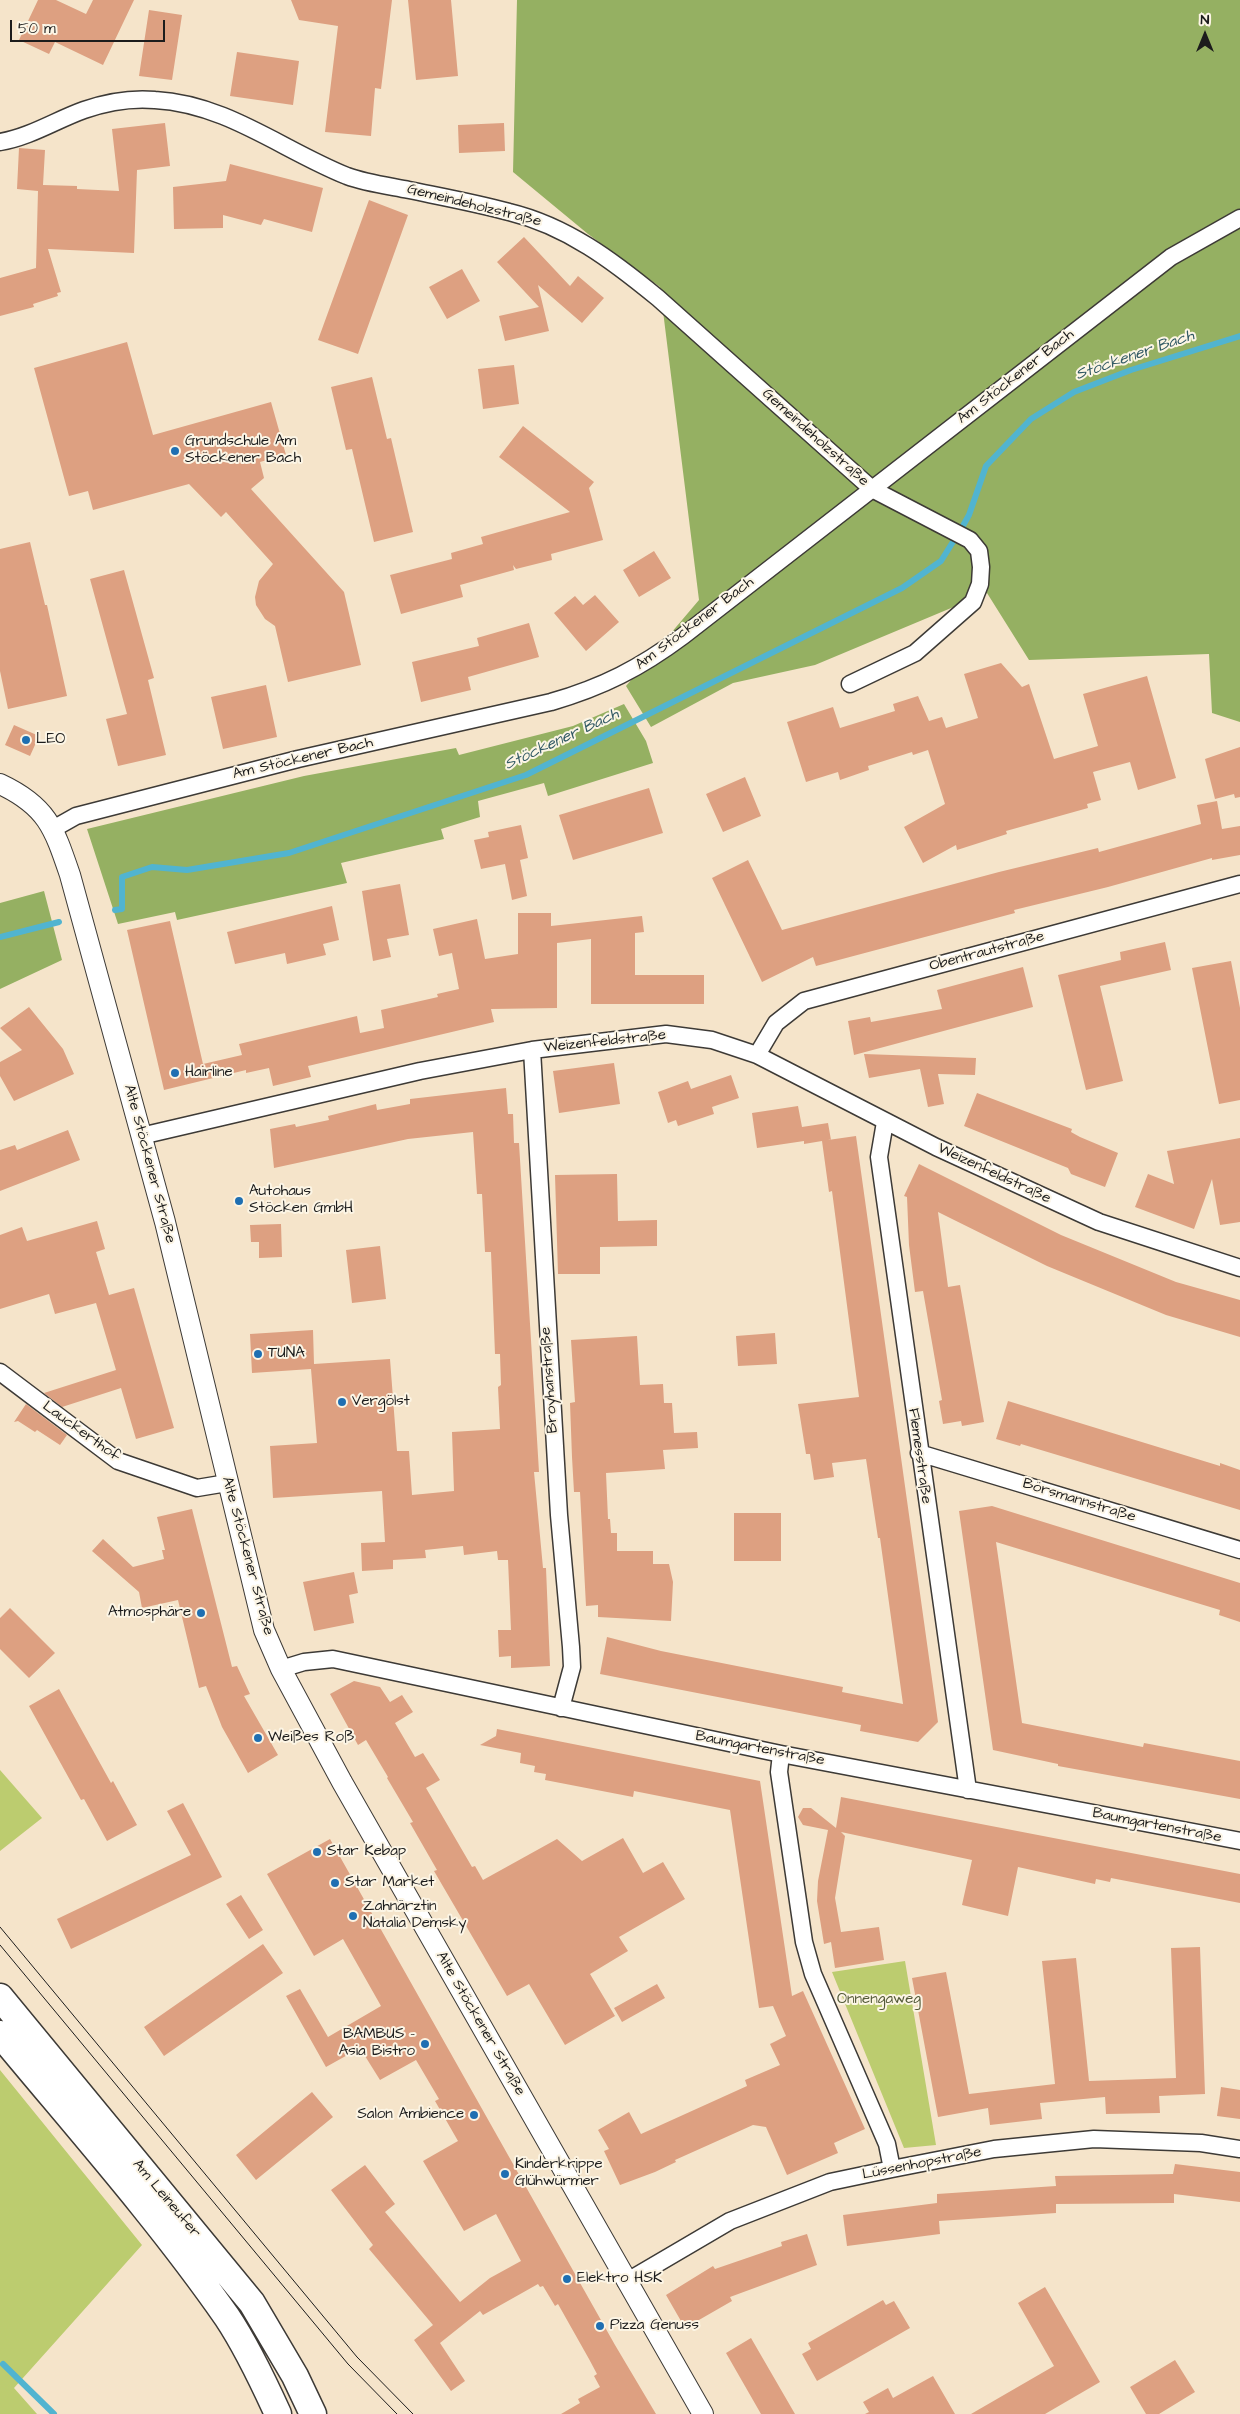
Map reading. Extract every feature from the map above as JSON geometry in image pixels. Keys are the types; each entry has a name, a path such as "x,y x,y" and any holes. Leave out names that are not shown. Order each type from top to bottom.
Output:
{"main road":[{"name":"Am Leineufer","path":"0,1997 252,2303 295,2376 313,2414"},
{"name":"Am Leineufer","path":"0,2034 144,2207 228,2318 278,2414"}],"street":[{"name":"Gemeindeholzstraße","path":"0,142 29,133 85,110 120,101 154,100 190,104 216,112 347,176 509,212 548,224 590,246 622,268 658,298 872,489 970,540 979,551 981,566 980,584 973,602 915,653 850,684"},
{"name":"Am Stöckener Bach","path":"54,829 76,816 298,760 552,702 616,680 653,658 1171,257 1240,218"},
{"name":"Alte Stöckener Straße","path":"0,784 16,792 37,807 54,829 70,875 142,1136 264,1630 281,1668 346,1789 703,2414"},
{"name":"Obentrautstraße","path":"757,1055 776,1023 804,1001 1240,884"},
{"name":"Weizenfeldstraße","path":"142,1136 420,1071 532,1050 666,1034 712,1040 757,1055 885,1122 994,1175 1099,1222 1240,1268"},
{"name":"Broyhanstraße","path":"532,1050 559,1515 572,1668 561,1708"},
{"name":"Flemesstraße","path":"885,1122 879,1157 919,1453 968,1790"},
{"name":"Lauckerthof","path":"0,1372 118,1461 197,1488 227,1483"},
{"name":"Börsmannstraße","path":"919,1453 1240,1550"},
{"name":"Baumgartenstraße","path":"281,1668 304,1662 334,1659 782,1754 1240,1841"},
{"path":"782,1754 779,1772 804,1942 813,1974 887,2144 892,2169"},
{"name":"Lüssenhopstraße","path":"626,2282 730,2221 830,2182 994,2149 1094,2139 1201,2143 1240,2150"}],"green space":[{"path":"517,0 1240,0 1240,722 1212,713 1209,654 1029,660 987,593 815,665 733,683 651,727 626,686 699,600 660,287 588,234 513,172"},
{"path":"624,704 646,741 653,763 548,796 544,783 478,801 480,817 441,829 444,839 341,863 347,883 177,920 175,912 118,924 87,829 304,776 456,748 459,755 573,726"},
{"path":"44,891 62,960 0,989 0,903"},
{"path":"0,1770 42,1818 0,1851"},
{"name":"Onnengaweg","path":"905,1961 936,2145 904,2148 832,1972"},
{"path":"0,2070 142,2245 14,2388 37,2414 0,2414"}],"building":[{"path":"38,0 56,0 86,14 93,0 134,0 103,65 55,42 49,54 19,40"},
{"path":"291,0 392,0 381,89 375,88 371,136 325,132 338,26 299,20"},
{"path":"408,0 451,0 458,76 416,80"},
{"path":"149,10 182,15 172,80 139,76"},
{"path":"237,52 299,61 293,105 230,96"},
{"path":"165,123 170,166 137,170 134,253 48,249 61,292 57,293 58,296 33,304 34,307 0,316 0,278 36,268 38,191 17,189 19,148 45,150 43,185 77,186 77,189 119,191 112,129"},
{"path":"504,123 505,151 459,153 458,125"},
{"path":"230,164 323,188 312,232 264,219 261,225 223,215 223,228 174,229 173,187 226,181"},
{"path":"369,200 408,215 358,354 318,340"},
{"path":"524,237 570,286 578,276 604,298 582,323 538,285 549,331 505,341 499,316 539,307 497,262"},
{"path":"462,269 480,301 447,319 429,287"},
{"path":"127,342 153,435 271,402 286,455 260,462 264,478 251,489 344,592 361,665 288,682 275,626 265,619 256,605 255,597 259,581 273,564 226,512 221,517 189,484 93,510 88,491 69,496 34,368"},
{"path":"514,365 519,404 483,409 478,369"},
{"path":"372,377 387,439 391,438 413,532 374,542 352,449 346,450 331,387"},
{"path":"523,426 594,482 589,488 603,540 551,554 552,560 516,569 513,565 514,570 460,585 463,597 401,614 390,575 452,559 451,553 483,544 481,537 570,512 499,457"},
{"path":"30,542 45,605 47,605 67,696 8,709 0,671 0,549"},
{"path":"654,551 671,578 639,597 623,570"},
{"path":"124,570 154,678 148,680 166,755 118,766 106,719 127,714 90,579"},
{"path":"595,595 619,622 586,651 554,613 575,596 583,605"},
{"path":"529,623 539,657 468,677 471,690 421,702 412,662 479,646 477,638"},
{"path":"1001,663 1022,687 1029,684 1054,759 1098,746 1083,694 1147,676 1176,778 1138,790 1130,762 1093,772 1101,800 1087,804 1088,808 1006,831 1007,834 957,850 956,845 923,863 904,827 945,804 928,750 913,755 912,752 868,766 869,770 840,780 838,772 806,782 787,722 833,707 840,728 895,711 893,704 918,696 929,721 942,717 946,728 978,718 964,674"},
{"path":"266,685 277,737 223,749 211,697"},
{"path":"14,725 39,736 30,756 5,745"},
{"path":"1240,747 1240,797 1235,798 1234,794 1215,799 1205,759"},
{"path":"745,777 761,816 723,832 706,794"},
{"path":"649,788 663,833 573,860 559,815"},
{"path":"1217,801 1222,829 1240,826 1240,855 1212,860 1212,858 1108,887 1014,910 1015,913 816,966 813,957 762,982 712,878 748,860 782,930 999,872 1098,848 1099,852 1201,824 1197,805"},
{"path":"521,825 528,858 520,860 527,896 512,900 505,864 481,869 474,840 489,837 488,832"},
{"path":"400,884 409,935 387,939 391,957 373,961 362,891"},
{"path":"332,906 339,940 323,944 326,955 287,964 285,953 235,964 227,932"},
{"path":"518,913 551,913 551,926 642,916 644,932 635,933 635,975 704,975 704,1004 591,1004 591,939 557,943 557,1008 491,1009 494,1022 308,1066 311,1077 273,1086 269,1068 246,1073 246,1070 164,1090 127,930 170,921 203,1064 242,1055 239,1044 357,1016 360,1033 384,1028 381,1010 438,997 437,994 459,989 452,953 439,956 433,929 477,919 485,959 518,954"},
{"path":"1165,942 1171,970 1100,986 1123,1081 1086,1090 1058,975 1121,960 1120,952"},
{"path":"1231,961 1240,1008 1240,1100 1219,1104 1192,968"},
{"path":"1023,967 1033,1007 854,1055 848,1021 870,1017 871,1022 942,1009 937,990"},
{"path":"29,1007 63,1049 74,1074 14,1101 0,1076 0,1062 22,1050 0,1028"},
{"path":"864,1054 976,1058 975,1075 938,1074 944,1104 928,1107 920,1069 869,1078"},
{"path":"614,1063 620,1104 559,1113 553,1071"},
{"path":"731,1075 739,1098 712,1107 714,1114 678,1126 676,1120 668,1123 658,1092 688,1081 691,1089"},
{"path":"506,1088 508,1114 513,1114 514,1143 519,1143 539,1472 534,1472 543,1568 546,1568 550,1666 511,1668 511,1656 499,1657 498,1630 511,1630 508,1560 498,1560 497,1551 464,1555 463,1546 425,1550 426,1558 393,1560 393,1569 362,1571 361,1543 385,1542 382,1491 273,1498 270,1446 317,1443 311,1369 252,1373 250,1334 313,1330 314,1364 390,1359 397,1451 409,1451 412,1495 454,1491 452,1432 500,1429 498,1387 501,1385 500,1354 495,1354 491,1252 485,1252 482,1194 477,1194 473,1132 408,1139 274,1168 270,1129 295,1124 296,1127 329,1120 328,1116 376,1104 377,1110 410,1104 410,1099"},
{"path":"977,1093 1072,1129 1071,1132 1080,1137 1118,1153 1105,1187 1071,1174 1068,1168 964,1126"},
{"path":"798,1106 802,1127 828,1123 831,1140 856,1136 938,1722 918,1742 860,1731 861,1725 600,1674 607,1637 661,1651 843,1687 842,1692 903,1704 880,1538 878,1538 866,1459 832,1463 834,1477 814,1480 810,1454 806,1454 798,1404 859,1397 832,1191 829,1192 822,1141 804,1144 804,1141 757,1148 752,1113"},
{"path":"68,1130 80,1160 0,1191 0,1150 15,1145 17,1150"},
{"path":"1240,1138 1240,1222 1220,1225 1212,1179 1194,1229 1135,1207 1148,1174 1174,1184 1167,1151"},
{"path":"919,1164 1061,1235 1176,1282 1240,1300 1240,1337 1166,1315 1047,1266 938,1212 948,1287 960,1285 984,1422 962,1426 961,1421 943,1424 939,1401 942,1400 923,1291 915,1292 909,1245 907,1197 904,1196"},
{"path":"617,1174 618,1221 657,1220 657,1246 600,1247 600,1274 558,1274 555,1175"},
{"path":"97,1221 105,1249 96,1252 109,1295 134,1288 174,1428 136,1439 121,1388 62,1407 44,1393 116,1370 96,1303 55,1314 49,1294 0,1309 0,1235 22,1227 27,1241"},
{"path":"281,1224 282,1257 259,1258 259,1242 251,1242 250,1225"},
{"path":"380,1246 386,1299 352,1303 346,1250"},
{"path":"775,1333 777,1364 738,1366 736,1336"},
{"path":"637,1336 640,1385 663,1384 664,1403 672,1403 674,1433 697,1432 698,1448 663,1450 665,1469 606,1473 608,1519 610,1519 611,1533 617,1533 617,1551 653,1551 653,1564 669,1564 673,1582 671,1621 598,1617 598,1605 586,1606 580,1492 574,1492 572,1457 570,1403 575,1402 571,1340"},
{"path":"1008,1401 1220,1466 1220,1463 1240,1470 1240,1510 1021,1444 1020,1446 996,1439"},
{"path":"26,1404 67,1435 60,1445 37,1430 35,1432 18,1421 14,1422"},
{"path":"992,1506 1240,1583 1240,1622 1219,1615 1220,1610 996,1542 1022,1723 1143,1747 1144,1743 1240,1761 1240,1799 1058,1766 1058,1764 993,1750 959,1511"},
{"path":"192,1509 232,1667 237,1666 250,1694 244,1696 278,1755 248,1773 222,1727 206,1686 199,1688 178,1600 142,1608 139,1592 92,1551 103,1539 133,1567 164,1559 162,1550 165,1550 157,1517"},
{"path":"734,1513 781,1513 781,1561 734,1561"},
{"path":"354,1572 358,1593 349,1595 354,1623 314,1631 303,1582"},
{"path":"10,1608 55,1653 29,1678 0,1649 0,1618"},
{"path":"354,1681 380,1687 390,1702 402,1695 413,1712 395,1723 415,1757 423,1753 440,1780 426,1788 472,1867 475,1866 483,1880 557,1839 582,1861 623,1838 643,1873 663,1862 685,1899 619,1937 628,1951 590,1974 615,2016 565,2045 529,1984 507,1996 434,1871 437,1870 410,1823 413,1822 388,1777 366,1740 358,1745 330,1694"},
{"path":"59,1689 111,1783 113,1781 137,1825 107,1841 84,1799 81,1800 29,1706"},
{"path":"497,1729 760,1781 792,1996 803,1991 865,2129 834,2143 838,2153 787,2175 766,2127 753,2125 675,2160 676,2162 655,2172 620,2185 604,2151 609,2149 598,2130 629,2112 641,2134 747,2086 745,2080 780,2065 770,2044 786,2036 773,2006 759,2008 730,1810 634,1791 633,1797 545,1780 546,1774 534,1772 535,1766 520,1763 521,1753 480,1745 496,1736"},
{"path":"841,1797 1240,1874 1240,1903 1111,1878 1110,1882 1096,1879 1095,1884 1018,1867 1008,1916 962,1905 972,1860 841,1832 845,1836 835,1898 841,1932 879,1927 884,1960 835,1968 831,1942 824,1944 817,1901 818,1881 828,1830 803,1825 798,1817 803,1808 811,1808 836,1828"},
{"path":"183,1803 222,1877 71,1949 57,1919 191,1855 167,1811"},
{"path":"330,1839 615,2345 656,2414 561,2414 580,2403 578,2399 600,2387 594,2376 597,2374 558,2304 555,2306 543,2286 540,2287 538,2284 483,2315 480,2311 440,2343 465,2381 451,2391 414,2340 433,2325 369,2249 373,2245 331,2190 365,2165 395,2204 385,2212 460,2302 490,2278 521,2261 496,2214 464,2231 423,2161 458,2141 435,2101 439,2099 416,2060 380,2080 360,2048 326,2067 286,1996 300,1989 328,2037 381,2006 343,1939 314,1956 267,1874"},
{"path":"241,1895 263,1930 249,1939 226,1904"},
{"path":"263,1944 283,1973 164,2056 144,2027"},
{"path":"1200,1947 1205,2094 1159,2096 1160,2113 1106,2114 1105,2097 1040,2103 1042,2119 990,2125 988,2108 938,2117 912,1978 946,1972 969,2094 1055,2084 1042,1961 1076,1958 1089,2081 1176,2078 1171,1948"},
{"path":"657,1984 665,1998 622,2022 614,2008"},
{"path":"1221,2087 1240,2090 1240,2119 1217,2116"},
{"path":"312,2092 333,2117 256,2180 236,2155"},
{"path":"1175,2164 1240,2172 1240,2202 1174,2194 1174,2203 1056,2204 1056,2213 939,2221 940,2234 847,2246 843,2215 937,2203 937,2194 1056,2186 1055,2176 1173,2174"},
{"path":"807,2234 817,2265 730,2297 732,2301 685,2328 666,2295 713,2266 715,2269 782,2246 781,2242"},
{"path":"1045,2287 1100,2382 1045,2414 971,2414 1054,2366 1018,2303"},
{"path":"883,2300 886,2305 894,2301 910,2328 817,2381 802,2354 811,2349 808,2343"},
{"path":"751,2338 795,2414 761,2414 726,2353"},
{"path":"1175,2360 1195,2392 1159,2414 1146,2414 1130,2387"},
{"path":"933,2376 955,2414 865,2414 869,2412 863,2402 888,2388 893,2398"}],"waterway":[{"name":"Stöckener Bach","path":"960,531 969,515 986,466 1031,419 1074,392 1131,370 1240,336"},
{"name":"Stöckener Bach","path":"115,910 122,909 122,877 152,867 187,870 289,853 526,775 902,588 941,561 956,537"},
{"name":"Stöckener Bach","path":"0,937 59,922"},
{"path":"3,2364 54,2414"}],"tram line":[{"path":"0,1927 357,2357 413,2414"},
{"path":"0,1945 348,2364 397,2414"}],"place":[{"name":"Grundschule Am Stöckener Bach","path":"175,451"},
{"name":"LEO","path":"26,740"},
{"name":"Hairline","path":"175,1073"},
{"name":"Autohaus Stöcken GmbH","path":"239,1201"},
{"name":"TUNA","path":"258,1354"},
{"name":"Vergölst","path":"342,1402"},
{"name":"Atmosphäre","path":"201,1613"},
{"name":"Weißes Roß","path":"258,1738"},
{"name":"Star Kebap","path":"317,1852"},
{"name":"Star Market","path":"335,1883"},
{"name":"Zahnärztin Natalia Demsky","path":"353,1916"},
{"name":"BAMBUS - Asia Bistro","path":"425,2044"},
{"name":"Salon Ambience","path":"474,2115"},
{"name":"Kinderkrippe Glühwürmer","path":"505,2174"},
{"name":"Elektro HSK","path":"567,2279"},
{"name":"Pizza Genuss","path":"600,2326"}]}
